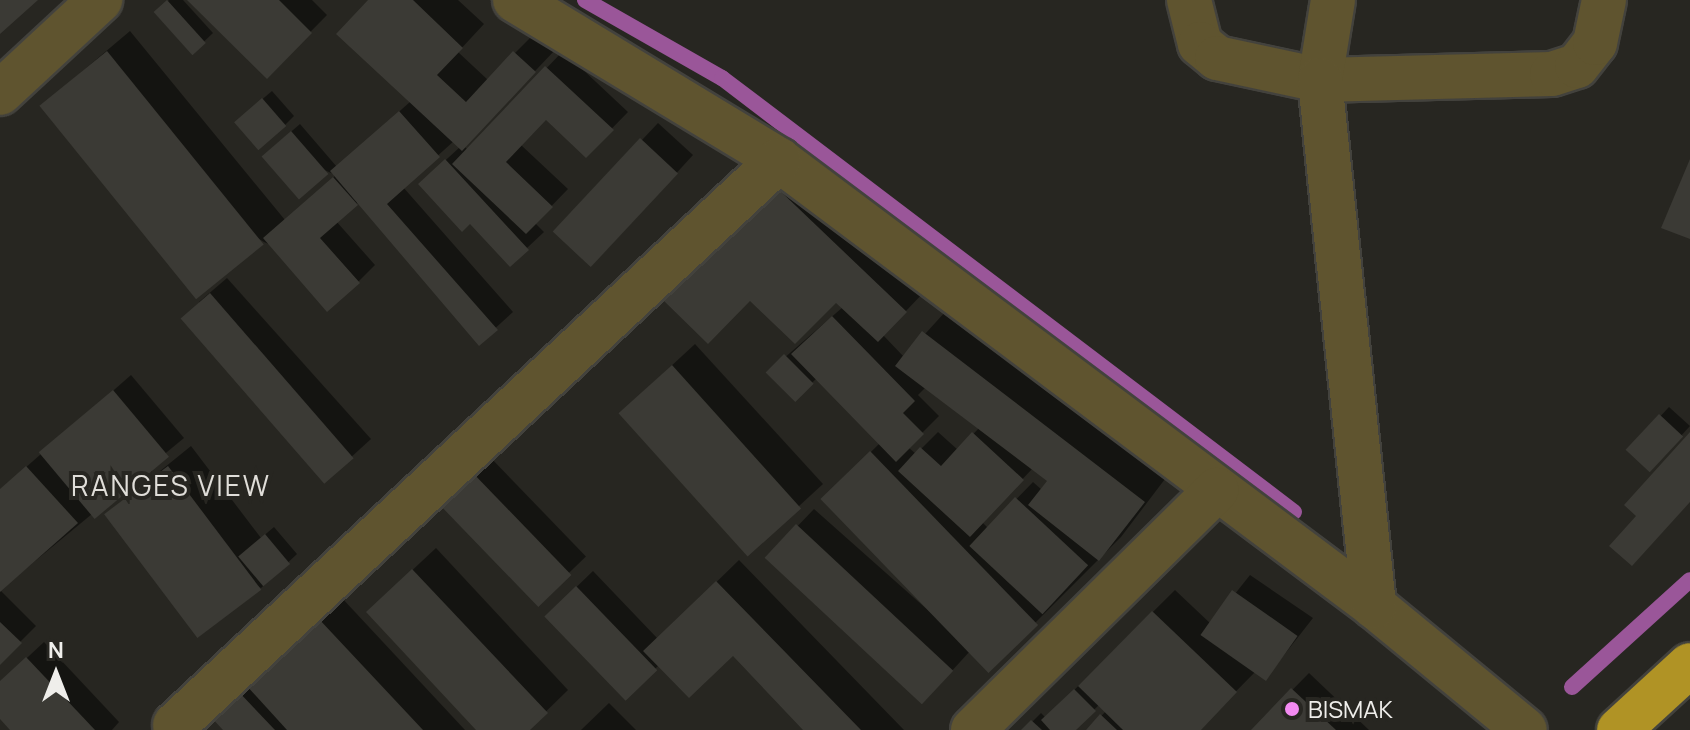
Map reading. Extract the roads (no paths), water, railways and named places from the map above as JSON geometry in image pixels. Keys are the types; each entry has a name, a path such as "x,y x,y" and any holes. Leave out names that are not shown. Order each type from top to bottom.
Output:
{"highway":[{"path":"1619,730 1690,665"}],"street":[{"path":"0,93 100,0"},
{"path":"515,0 779,160 1374,606 1525,730"},
{"path":"1189,0 1200,44 1217,58 1320,80 1552,74 1577,66 1595,43 1604,0"},
{"path":"1333,0 1320,80 1374,606"},
{"path":"175,725 779,160"},
{"path":"973,730 1216,490"}],"waterway":[{"path":"585,0 722,78 1294,512"},
{"path":"1572,687 1690,580"}],"place":[{"name":"BISMAK","path":"1292,709"}],"district":[{"name":"RANGES VIEW","path":"171,485"}]}
